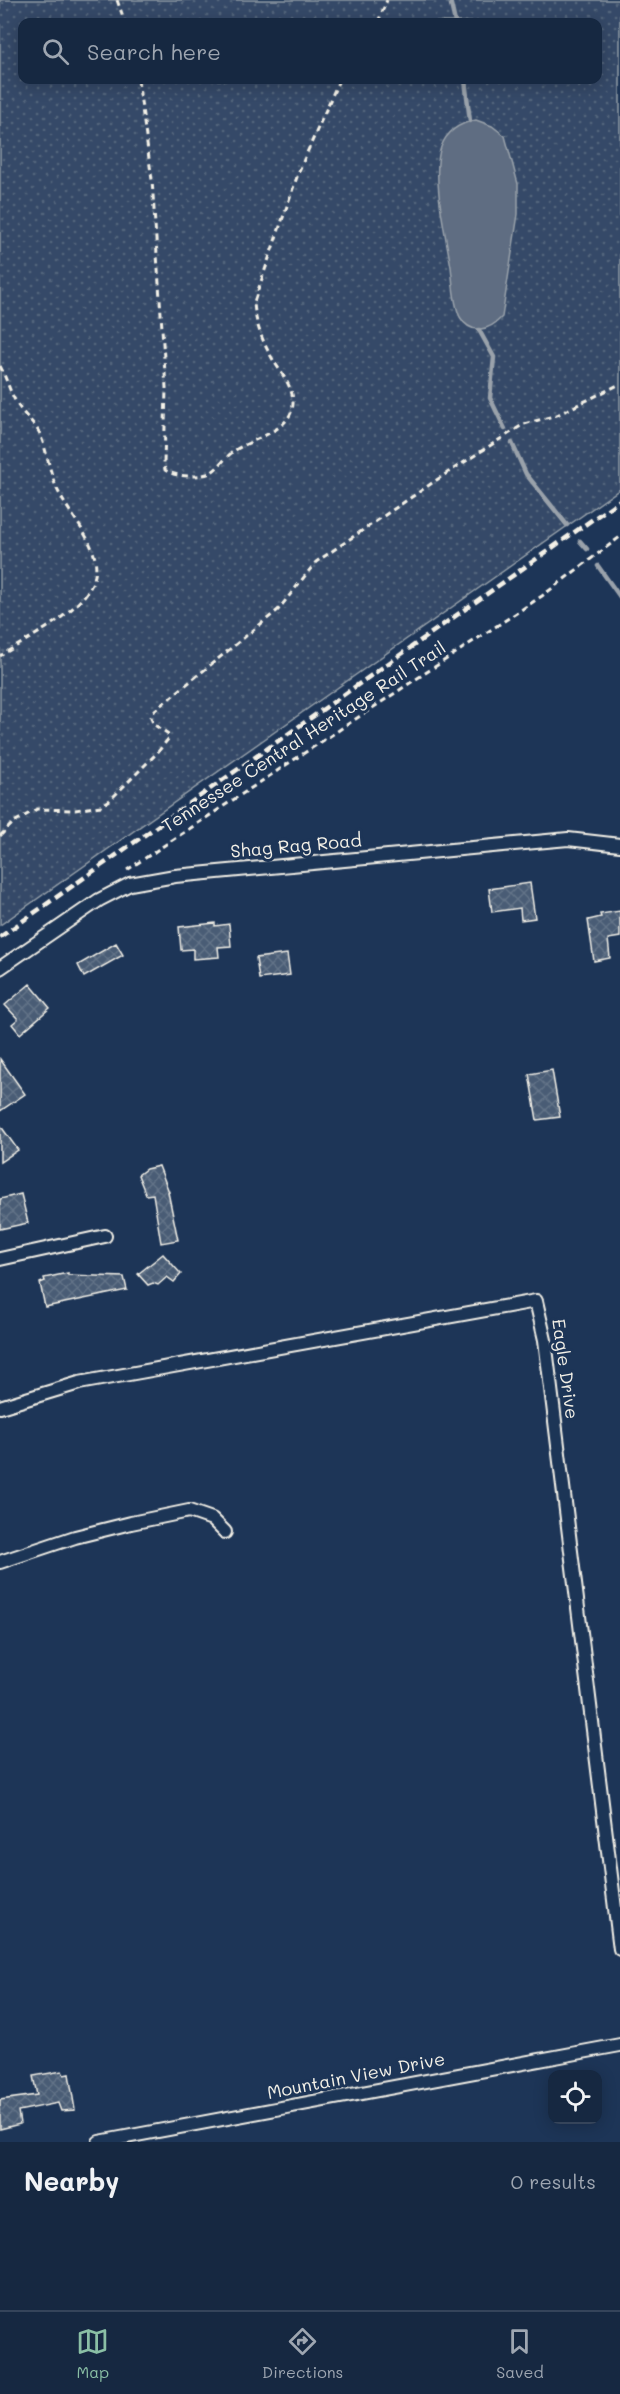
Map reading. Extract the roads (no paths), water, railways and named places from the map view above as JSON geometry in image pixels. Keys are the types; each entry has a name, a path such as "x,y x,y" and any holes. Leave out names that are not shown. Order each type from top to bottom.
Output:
{"street":[{"name":"Shag Rag Road","path":"0,968 99,900 130,884 175,876 568,839 620,845"},
{"path":"0,1259 105,1236"},
{"name":"Eagle Drive","path":"0,1407 79,1383 536,1301 545,1340 620,1949"},
{"path":"0,1562 75,1537 189,1511 212,1519 225,1532"},
{"name":"Mountain View Drive","path":"99,2142 620,2045"}],"waterway":[{"path":"450,0 454,18"},
{"path":"465,84 470,121"},
{"path":"479,330 494,357 490,398 505,429"},
{"path":"512,443 526,474 567,525"},
{"path":"580,541 587,549"},
{"path":"598,566 620,597"}],"railway":[{"path":"0,937 620,500"}]}
